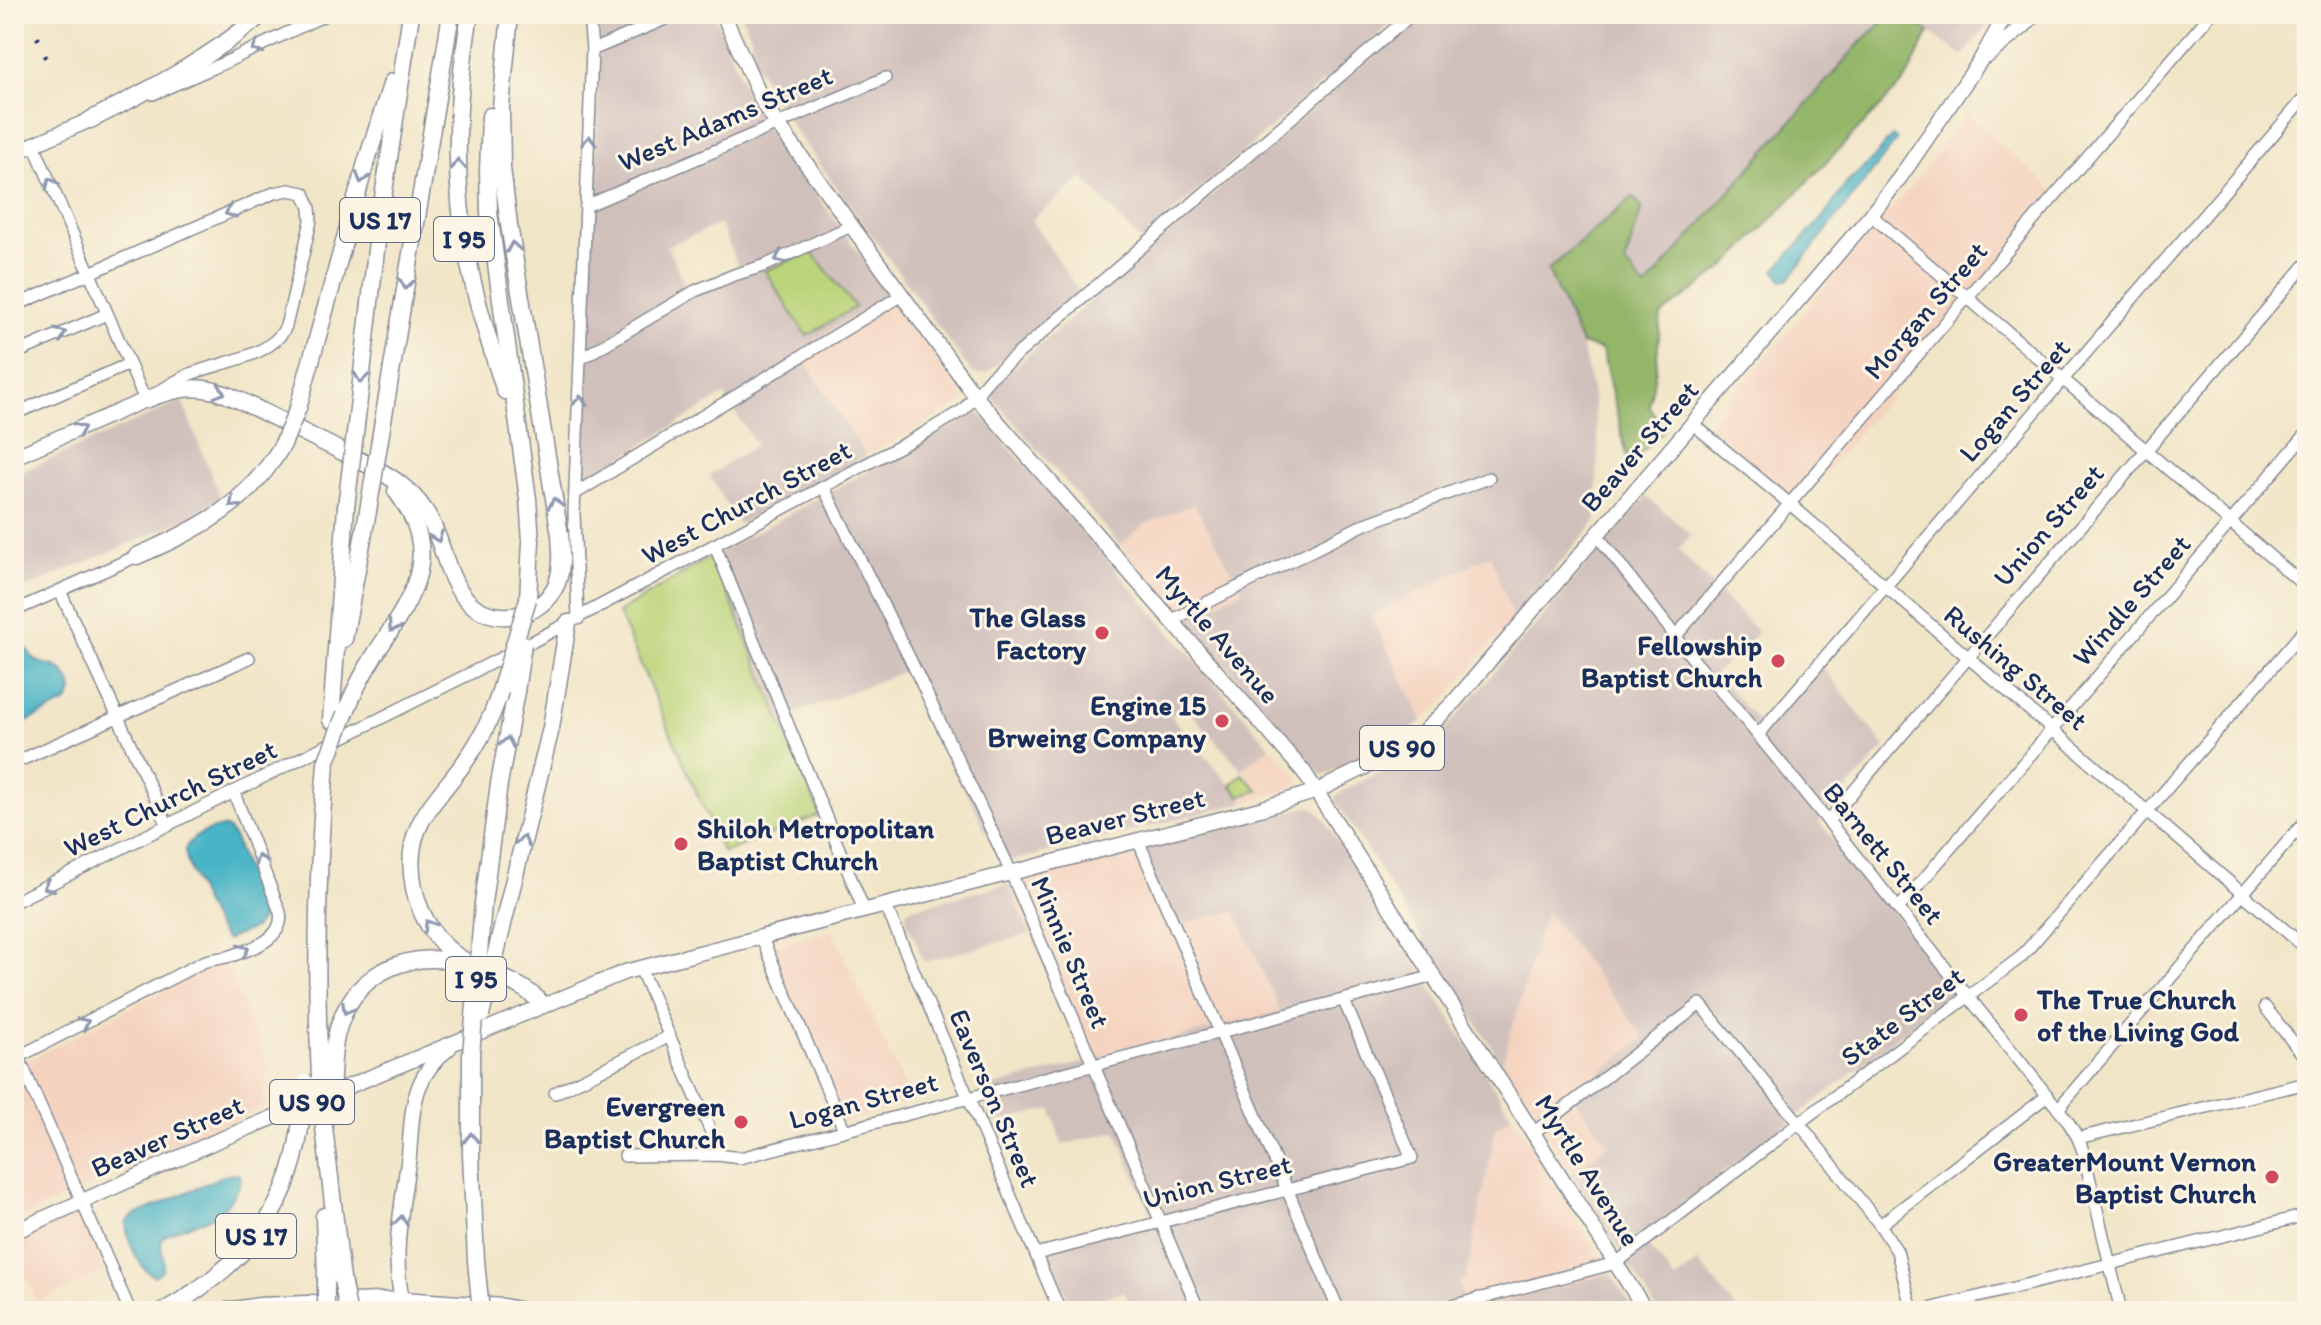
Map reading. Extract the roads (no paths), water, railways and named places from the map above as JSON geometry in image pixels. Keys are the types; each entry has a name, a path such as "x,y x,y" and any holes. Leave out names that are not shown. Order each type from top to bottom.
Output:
{"highway":[{"path":"90,120 188,66 262,14"},
{"name":"I 95","path":"338,717 368,511 451,14"},
{"name":"I 95","path":"470,14 458,116 461,209 475,290 522,458 530,520 528,599 483,903 471,1055 472,1195 481,1311"},
{"path":"508,14 490,109 488,192 492,243 522,458"},
{"path":"145,400 188,388 219,391 399,484 420,503 433,525 455,582 464,596 475,608 488,615 508,618 529,610 551,593 561,568 560,535 501,160 501,107 508,14"},
{"path":"137,556 189,533 226,510 256,482 283,444 298,408 365,166 410,19"},
{"name":"US 17","path":"338,717 346,507 379,224 410,19"},
{"path":"360,1311 320,1307 334,1279 327,1117 319,1078 317,1010 319,874 326,763 338,717 410,599 420,568 419,537 412,515 391,485 365,464"},
{"path":"528,599 498,698 479,742 424,813 412,854 415,892 427,924 436,937 454,954 520,986 543,1005"},
{"path":"471,1055 551,728 573,621"},
{"path":"319,1078 344,1012 361,989 376,976 394,966 422,959 459,963 488,972"},
{"name":"US 17","path":"164,1311 224,1269 267,1223 289,1180 300,1128 319,1078"},
{"path":"327,1117 334,1279 348,1311"}],"main road":[{"name":"Myrtle Avenue","path":"723,14 751,78 777,124 976,397 1304,772 1646,1311"},
{"name":"Beaver Street","path":"14,1232 214,1142 606,979 761,936 1260,809 1317,791 1400,749 1433,724 1871,215 1980,61 2006,14"},
{"name":"Beaver Street","path":"1980,61 2024,26 2034,14"},
{"path":"14,153 90,120"},
{"path":"14,457 145,400"},
{"path":"404,1305 398,1272 399,1243 417,1095 433,1063 459,1040"},
{"path":"221,1311 260,1305 404,1305 512,1306 527,1311"}],"street":[{"path":"90,120 204,73 327,14"},
{"path":"573,621 592,50 589,14"},
{"path":"592,50 677,14"},
{"name":"West Church Street","path":"14,902 573,621 824,488 963,410 991,377 1412,14"},
{"name":"Morgan Street","path":"1675,637 2211,14"},
{"name":"West Adams Street","path":"586,206 885,78"},
{"name":"Logan Street","path":"1758,735 2307,95"},
{"path":"14,306 90,273 274,193 289,190 304,193 311,221 286,326 279,337 246,356 182,378 145,400 107,314 90,273 34,144"},
{"path":"1871,215 2230,522 2305,582"},
{"path":"582,358 695,291 766,265 851,226"},
{"name":"Union Street","path":"1828,821 2307,263"},
{"path":"576,493 902,295"},
{"path":"14,354 107,314"},
{"path":"14,414 129,364"},
{"name":"Rushing Street","path":"1693,424 2307,949"},
{"name":"Windle Street","path":"1898,909 2307,433"},
{"path":"1172,620 1363,525 1489,478"},
{"name":"Minnie Street","path":"824,488 912,663 1011,873 1199,1311"},
{"name":"Barnett Street","path":"1597,535 1675,637 1828,821 2078,1138 2121,1311"},
{"path":"715,546 864,910"},
{"path":"14,611 137,556"},
{"path":"60,591 168,826"},
{"name":"State Street","path":"1432,1311 1616,1263 2021,957 2307,627"},
{"path":"14,763 249,658"},
{"path":"130,1311 15,1054 203,962 235,955 270,938 280,928 280,912 234,793"},
{"path":"2058,1109 2307,819"},
{"path":"1138,840 1339,1311"},
{"name":"Eaverson Street","path":"885,904 1060,1311"},
{"path":"761,936 844,1129"},
{"path":"640,968 714,1139 718,1155"},
{"name":"Logan Street","path":"625,1156 718,1155 740,1158 1434,976"},
{"name":"Union Street","path":"1036,1254 1412,1158 1344,1001"},
{"path":"1533,1133 1700,1004 1880,1225 1897,1251 1912,1311"},
{"path":"2265,1007 2307,1060"},
{"path":"555,1093 670,1036"},
{"path":"2078,1138 2307,1083"},
{"path":"1880,1225 2047,1096"},
{"path":"1921,1311 2307,1215"},
{"path":"1479,1298 1483,1311"}],"water":[{"path":"1892,136 1897,140 1788,280 1782,280 1775,270 1825,215 1847,183"},
{"path":"14,646 24,646 38,661 59,669 70,681 72,692 67,702 14,728"},
{"path":"224,827 235,839 262,918 254,928 226,940 201,897 185,850 196,837"},
{"path":"239,1174 240,1183 225,1206 208,1219 162,1238 163,1267 155,1276 149,1273 134,1252 127,1221 223,1176"}],"place":[{"name":"The Glass Factory","path":"1102,633"},
{"name":"Fellowship Baptist Church","path":"1778,661"},
{"name":"Engine 15 Brweing Company","path":"1222,721"},
{"name":"Shiloh Metropolitan Baptist Church","path":"681,844"},
{"name":"The True Church of the Living God","path":"2021,1015"},
{"name":"Evergreen Baptist Church","path":"741,1122"},
{"name":"GreaterMount Vernon Baptist Church","path":"2272,1177"}]}
